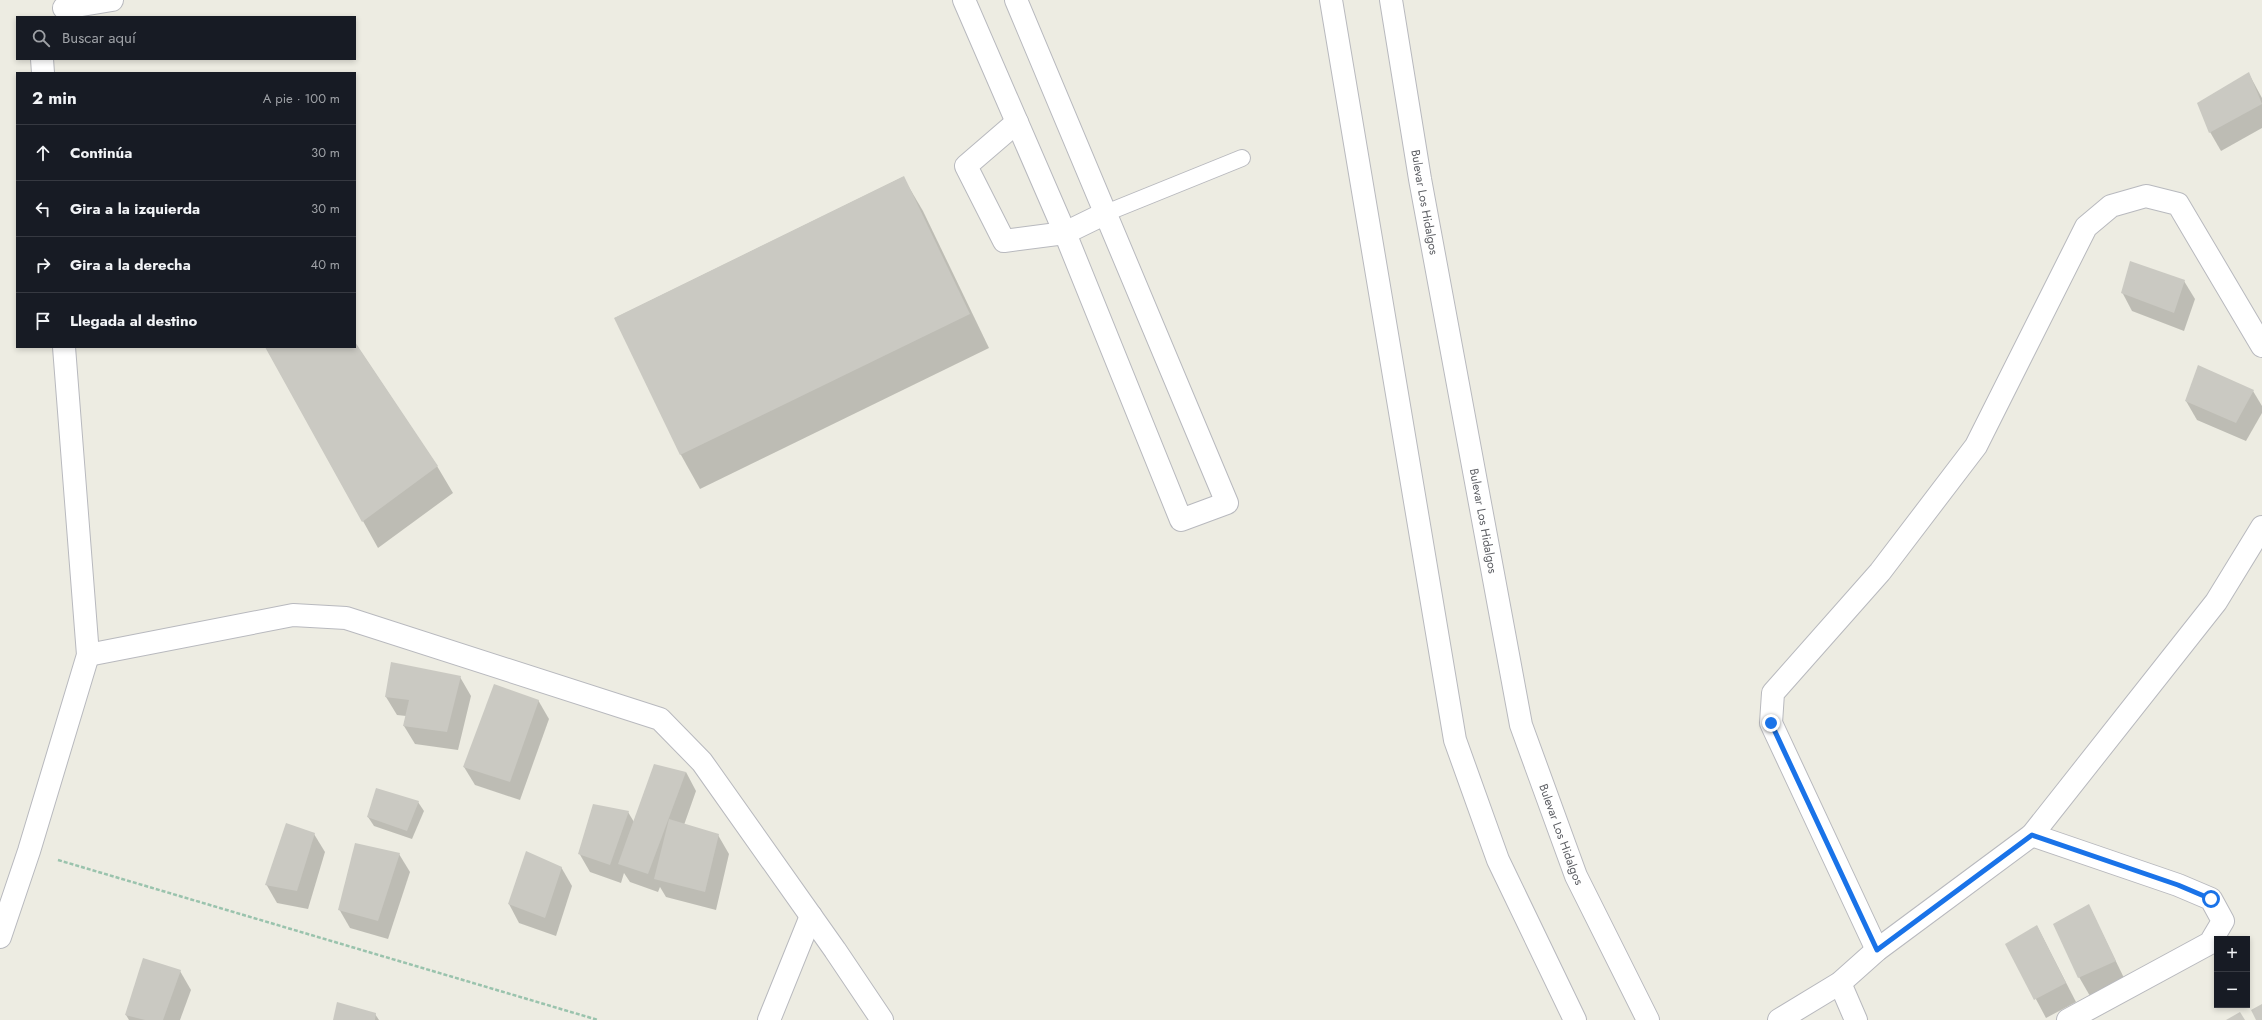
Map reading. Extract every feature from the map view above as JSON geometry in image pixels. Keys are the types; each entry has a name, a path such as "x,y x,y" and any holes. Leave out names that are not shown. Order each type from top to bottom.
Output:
{"street":[{"path":"61,8 112,0"},
{"path":"964,0 1065,233 1181,520 1227,503 1016,0"},
{"path":"1331,0 1455,740 1498,860 1574,1020"},
{"name":"Bulevar Los Hidalgos","path":"1391,0 1420,179 1521,725 1576,876 1648,1020"},
{"path":"42,60 43,72"},
{"path":"1017,122 966,166 1004,241 1065,233 1106,213"},
{"path":"1877,950 1771,723 1774,693 1880,572 1976,446 2086,227 2111,206 2146,196 2178,204 2262,346"},
{"path":"0,937 29,851 88,655 64,348"},
{"path":"1778,1020 1840,983 1877,950 2032,835 2216,602 2262,527"},
{"path":"88,655 293,615 346,618 660,719 702,762 811,916 882,1020"},
{"path":"2032,835 2178,885 2211,899 2223,921 2210,943 2068,1020"},
{"path":"769,1020 811,916"},
{"path":"1840,983 1856,1020"}],"lane":[{"path":"1106,213 1242,158"}],"path":[{"path":"29,851 598,1020"}],"building":[{"path":"2249,72 2262,104 2209,133 2197,103"},
{"path":"904,176 970,314 680,455 614,318"},
{"path":"2130,261 2185,280 2174,313 2121,293"},
{"path":"356,343 438,466 362,522 266,348 356,348"},
{"path":"2198,365 2254,390 2236,423 2185,401"},
{"path":"391,662 461,676 447,732 403,726 409,700 385,697"},
{"path":"494,684 539,700 510,782 463,767"},
{"path":"654,764 686,772 648,874 618,864"},
{"path":"376,788 419,801 407,831 367,817"},
{"path":"593,804 629,811 610,865 578,854"},
{"path":"669,819 719,834 705,892 654,879"},
{"path":"286,823 315,833 297,891 265,885"},
{"path":"355,843 400,853 378,921 338,910"},
{"path":"526,851 562,867 545,918 508,904"},
{"path":"2089,904 2116,961 2078,978 2053,924"},
{"path":"2037,925 2066,983 2034,1000 2005,944"},
{"path":"143,958 181,970 163,1020 145,1020 125,1015"},
{"path":"337,1002 376,1013 375,1020 333,1020"},
{"path":"2262,1004 2262,1020 2256,1020 2251,1010"},
{"path":"2240,1012 2245,1020 2226,1020"}],"route":[{"path":"1771,723 1877,950 2032,835 2178,885 2211,899"}]}
